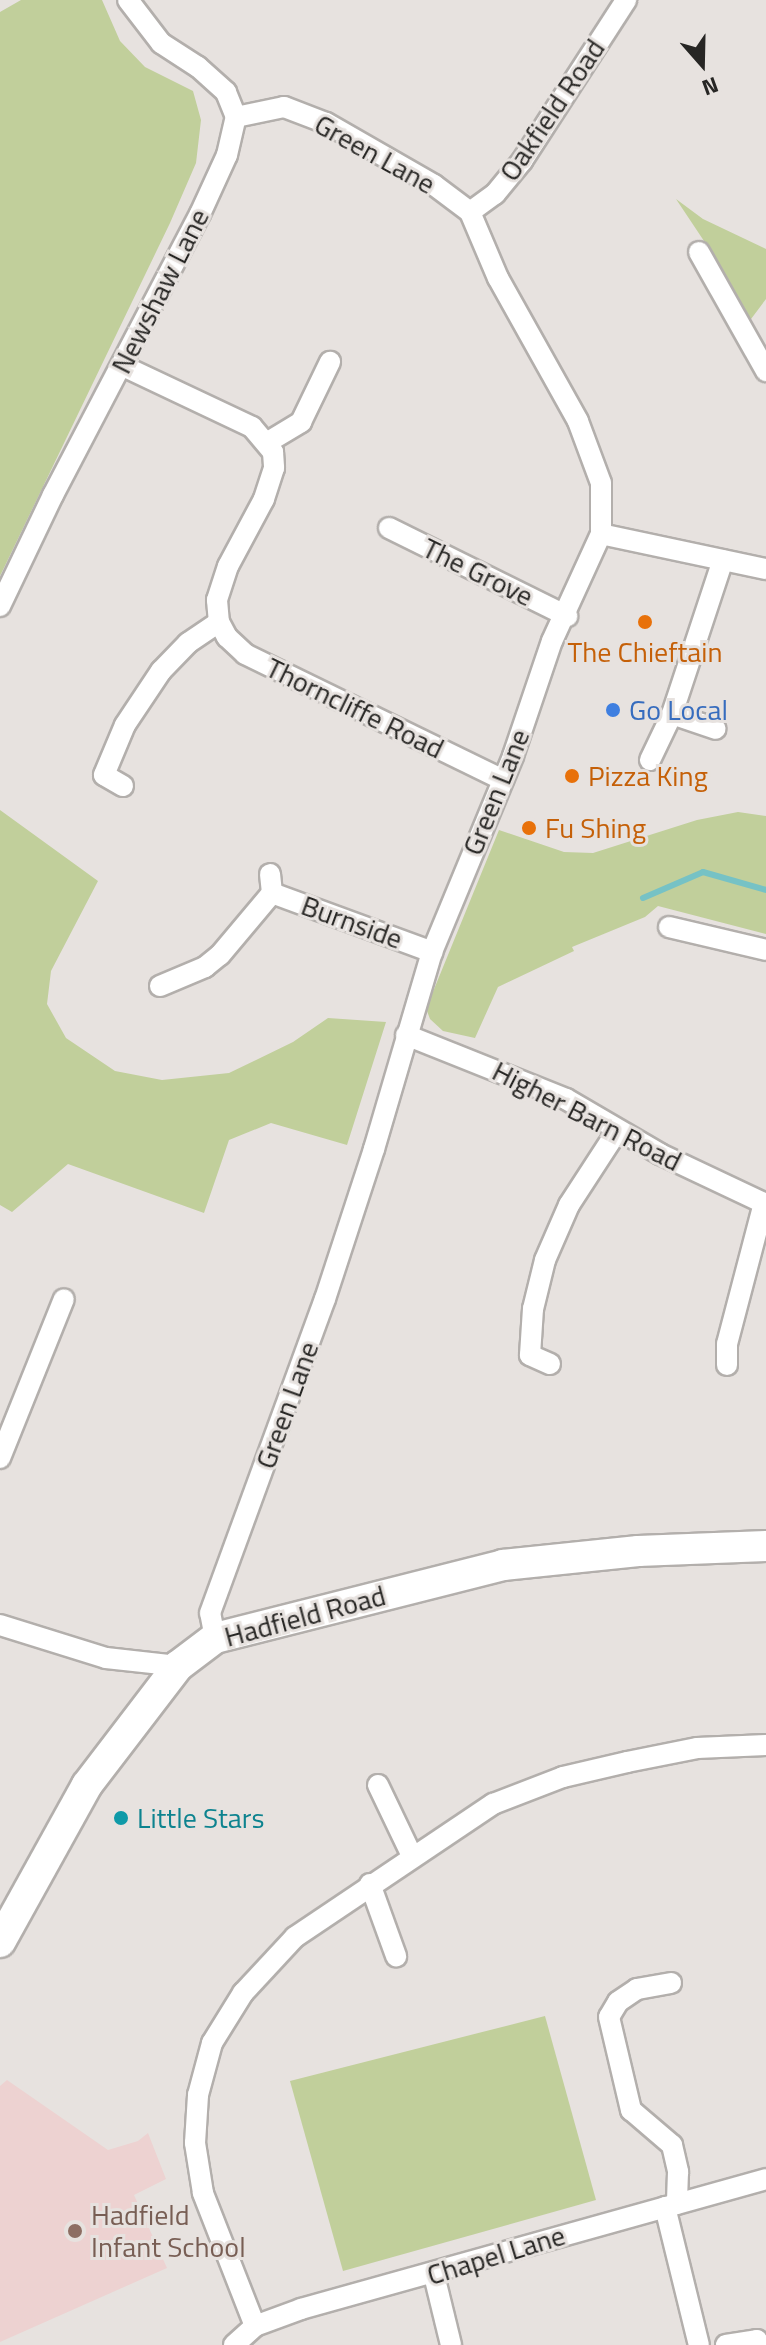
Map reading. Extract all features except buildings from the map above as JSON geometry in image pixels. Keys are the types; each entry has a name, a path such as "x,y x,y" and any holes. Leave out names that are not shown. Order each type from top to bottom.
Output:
{"street":[{"path":"128,0 161,43 198,67 226,92 236,117"},
{"name":"Oakfield Road","path":"470,212 495,194 522,161 626,0"},
{"name":"Green Lane","path":"215,1638 210,1613 325,1299 374,1149 432,952 503,780 552,641 567,616 601,534 601,483 578,421 498,278 470,212 434,185 326,123 284,107 236,117"},
{"name":"Newshaw Lane","path":"0,606 53,495 123,366 227,155 236,117"},
{"path":"699,252 766,371"},
{"path":"268,442 301,422 330,362"},
{"path":"123,366 252,427 268,442 274,468 264,499 228,566 217,600 219,622 188,643 161,671 125,725 104,775 123,786"},
{"name":"The Grove","path":"389,528 567,616"},
{"path":"601,534 766,569"},
{"path":"650,760 672,714 723,560"},
{"name":"Thorncliffe Road","path":"219,622 227,637 245,654 503,780"},
{"path":"672,714 716,729"},
{"name":"Burnside","path":"160,986 205,967 220,955 271,883 432,952"},
{"path":"669,927 766,950"},
{"name":"Higher Barn Road","path":"406,1035 566,1099 617,1131 765,1203"},
{"path":"550,1364 530,1355 533,1309 545,1260 569,1205 617,1131"},
{"path":"727,1365 727,1344 765,1203"},
{"path":"0,1458 64,1299"},
{"name":"Hadfield Road","path":"0,1942 87,1785 178,1666 215,1638 503,1565 638,1551 766,1546"},
{"path":"0,1625 106,1658 178,1666"},
{"path":"255,2326 201,2181 195,2143 198,2095 212,2043 243,1993 295,1937 493,1804 563,1777 697,1748 766,1745"},
{"path":"378,1785 412,1856"},
{"path":"370,1884 396,1956"},
{"path":"671,1983 637,1989 618,2002 609,2017 631,2110 672,2145 678,2172 671,2206 699,2345"},
{"name":"Chapel Lane","path":"234,2345 255,2326 327,2302 434,2275 530,2243 766,2179"},
{"path":"434,2275 451,2345"},
{"path":"726,2345 757,2340 759,2345"}],"shaded area":[{"name":"Hadfield Infant School","path":"7,2080 108,2150 138,2141 148,2133 166,2179 134,2195 167,2268 0,2342 0,2086"}],"green space":[{"path":"21,0 102,0 120,41 145,67 193,91 201,120 196,163 170,223 0,576 0,12"},
{"path":"676,199 703,219 766,249 766,299 748,323 704,241"},
{"path":"0,810 98,881 51,971 47,1004 66,1038 115,1071 162,1080 229,1073 293,1042 328,1018 386,1022 347,1145 271,1123 229,1140 204,1213 68,1164 12,1212 0,1205"},
{"path":"738,812 766,816 766,934 658,906 645,917 572,947 574,951 498,987 475,1038 443,1031 430,1019 427,1011 430,999 499,830 564,852 593,853 697,820"},
{"path":"545,2016 596,2200 343,2271 290,2081"}],"waterway":[{"path":"643,898 703,872 766,890"}],"place":[{"name":"The Chieftain","path":"645,622"},
{"name":"Go Local","path":"613,710"},
{"name":"Pizza King","path":"572,776"},
{"name":"Fu Shing","path":"529,828"},
{"name":"Little Stars","path":"121,1818"},
{"name":"Hadfield Infant School","path":"75,2231"}]}
